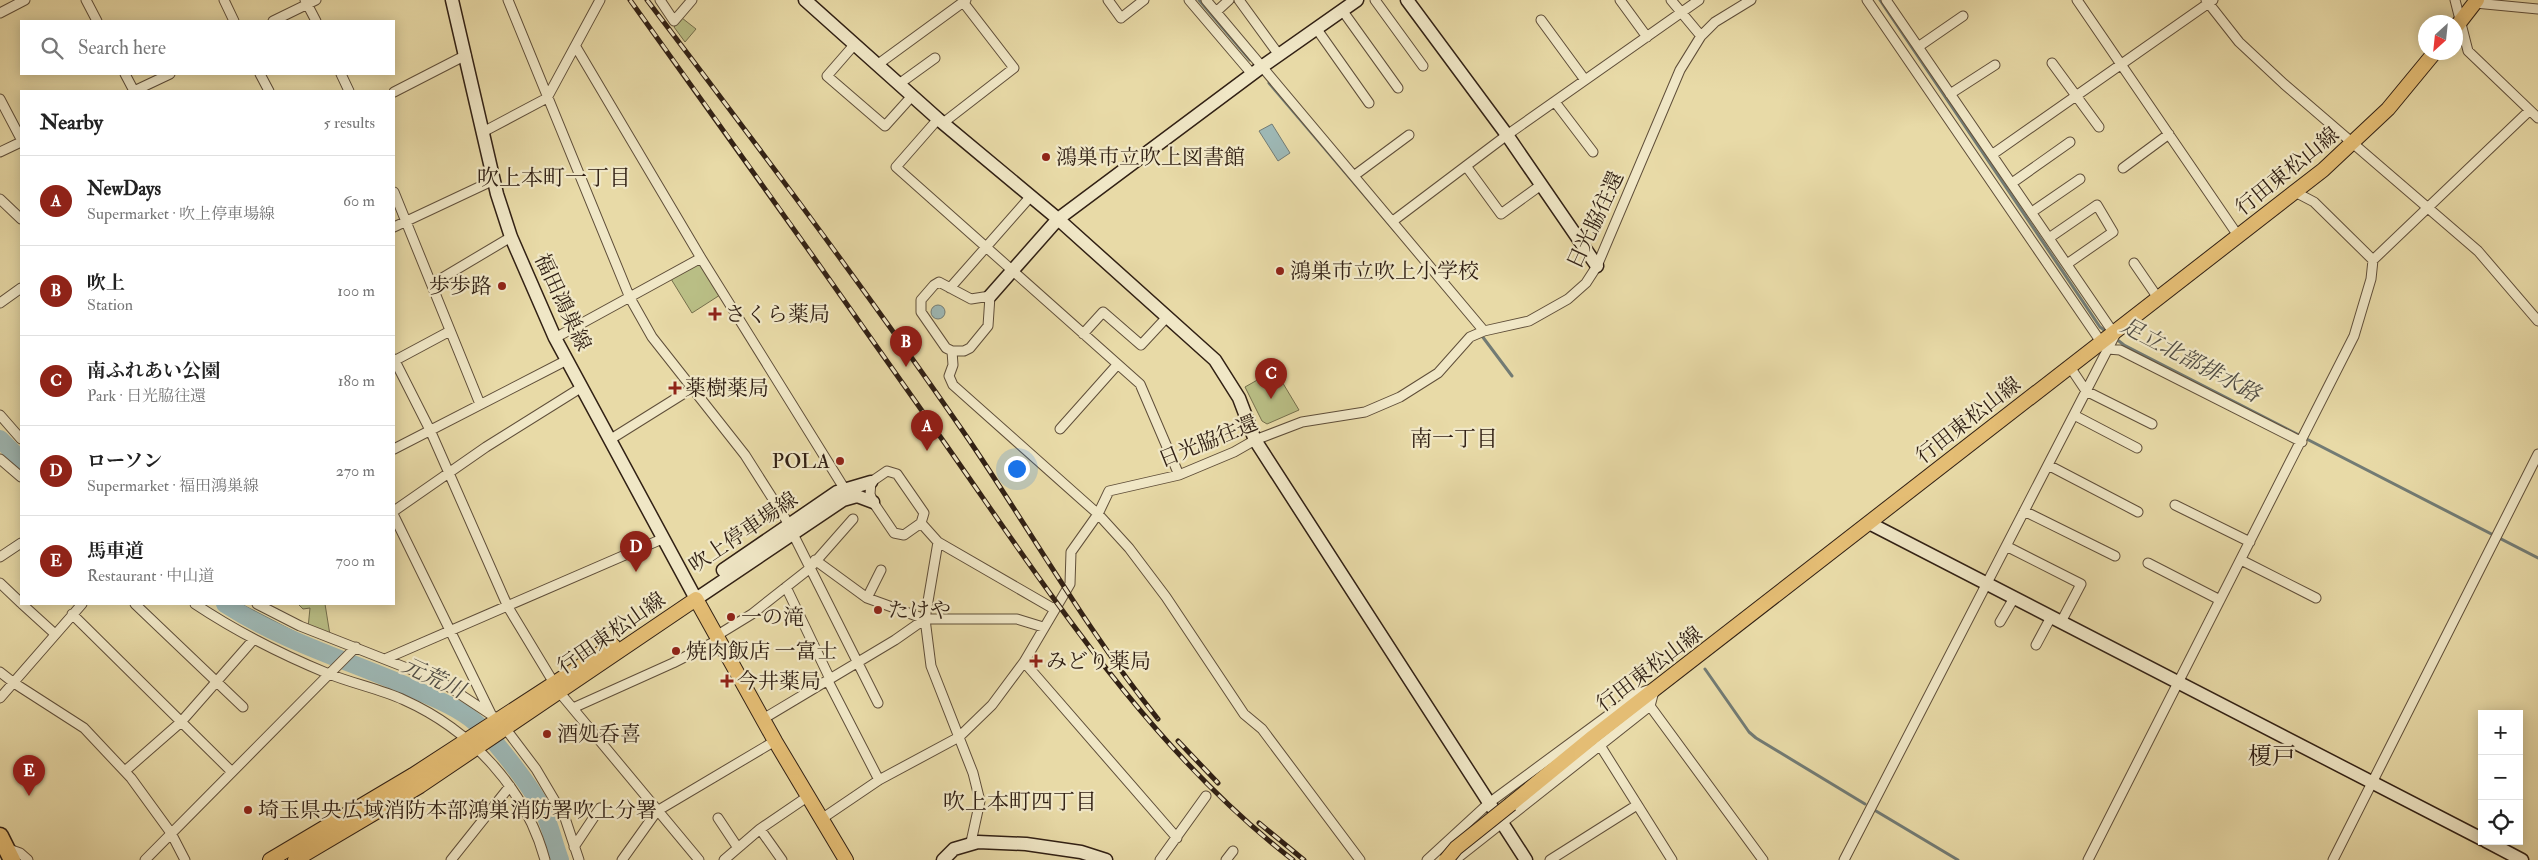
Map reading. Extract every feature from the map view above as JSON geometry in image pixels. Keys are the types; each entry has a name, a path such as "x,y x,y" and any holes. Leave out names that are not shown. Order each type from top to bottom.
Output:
{"main road":[{"path":"2463,18 2476,1"},
{"name":"行田東松山線","path":"1446,860 1456,848 1654,691 2070,367 2104,345 2113,333 2295,192 2353,143 2388,108 2427,60"},
{"name":"行田東松山線","path":"295,860 420,786 499,724 557,688 694,595 820,820 846,860"},
{"name":"行田東松山線","path":"270,860 473,744"}],"street":[{"path":"0,13 26,0"},
{"path":"86,0 96,20"},
{"path":"224,0 234,20"},
{"name":"福田鴻巣線","path":"452,0 494,180 510,236 566,360 611,439 662,539 694,595"},
{"path":"508,0 630,298 652,337 691,389 745,455 791,530 808,568 878,703"},
{"path":"483,132 547,98 600,0"},
{"path":"660,0 674,20 692,0"},
{"path":"805,0 876,65 1058,219 1215,360 1239,398 1255,440 1526,860"},
{"path":"1108,0 1122,18 1144,0"},
{"path":"1189,0 1258,70 1355,175 1484,330"},
{"path":"1206,0 1258,70"},
{"path":"1216,12 1230,0"},
{"path":"1239,0 1279,54"},
{"path":"1375,0 1423,66"},
{"path":"1407,0 1507,135 1597,266"},
{"path":"1620,0 1647,37"},
{"path":"1672,0 1701,36"},
{"path":"1393,221 1507,135 1699,0"},
{"name":"日光脇往還","path":"820,820 879,780 959,737 992,705 1024,662 1070,584 1071,552 1098,514 1109,491 1179,475 1234,452 1255,440 1302,422 1365,412 1400,397 1438,372 1470,337 1484,330 1529,321 1568,299 1586,282 1597,266 1680,70 1701,36 1715,22 1751,0"},
{"path":"1867,0 2104,345 2120,350 2302,442"},
{"path":"1886,0 1993,154 2113,333"},
{"path":"2077,0 2238,237"},
{"path":"2455,0 2457,15"},
{"path":"876,65 965,1 1014,68 941,121 896,167 1140,384 1179,475"},
{"path":"1993,154 2209,1 2239,42 2317,115 2353,143 2478,251 2538,321"},
{"path":"2476,1 2538,9"},
{"path":"275,20 309,2 316,20"},
{"path":"990,296 971,299 964,297 944,283 934,285 921,300 919,306 921,312 946,348 952,352 970,348 988,326 990,296 1058,219 1349,4 1398,88"},
{"path":"1918,46 1962,16"},
{"path":"1541,20 1586,80"},
{"path":"1316,28 1369,102"},
{"path":"2463,38 2468,51 2538,118"},
{"path":"854,45 827,76 885,126 912,96"},
{"path":"576,47 701,258 844,488"},
{"path":"395,91 466,55"},
{"path":"899,84 935,58"},
{"path":"2052,63 2099,126"},
{"path":"1950,94 1995,65"},
{"path":"126,75 133,90"},
{"path":"136,90 168,75"},
{"path":"261,75 268,90"},
{"path":"342,75 349,90"},
{"path":"0,99 20,138"},
{"path":"1555,102 1593,152"},
{"path":"2088,860 2302,442 2354,336 2371,279 2373,260 2530,111"},
{"path":"2123,168 2169,134"},
{"path":"1355,175 1408,135"},
{"path":"0,152 20,141"},
{"path":"2012,183 2070,142"},
{"path":"1466,166 1501,214 1541,185"},
{"path":"2032,212 2080,179"},
{"path":"395,227 494,180"},
{"path":"2295,192 2314,202 2373,260"},
{"path":"395,194 480,404"},
{"path":"950,288 1031,196"},
{"path":"0,199 20,219"},
{"path":"2049,238 2097,205 2113,232 2067,264"},
{"path":"432,284 510,236"},
{"path":"555,338 701,258"},
{"path":"2134,263 2158,298"},
{"path":"0,302 20,289"},
{"path":"1083,334 1103,312 1141,345 1167,317"},
{"path":"395,359 450,331"},
{"path":"1844,860 2086,391 2104,345"},
{"path":"952,352 953,365 949,376 953,385 1098,514 1129,548 1166,597 1244,714 1262,729 1360,860"},
{"path":"395,448 566,360"},
{"path":"395,362 430,430 508,607 557,688 699,860"},
{"path":"1060,430 1117,365"},
{"path":"2070,367 2086,391 2152,424"},
{"path":"395,510 582,387"},
{"path":"611,439 691,389"},
{"path":"2074,414 2138,448"},
{"path":"0,415 20,437"},
{"path":"2333,860 2538,454"},
{"path":"0,459 20,476"},
{"path":"2048,465 2138,512"},
{"path":"886,471 897,474 924,514 921,523 904,535 899,535 894,533 873,502 870,494 871,482 886,471"},
{"name":"吹上停車場線","path":"694,595 791,530 844,488 871,482"},
{"name":"吹上停車場線","path":"791,530 850,497 857,496 873,502"},
{"path":"2175,505 2250,542"},
{"path":"2024,511 2115,556"},
{"path":"395,518 499,724 536,769 565,818 578,860"},
{"path":"573,708 673,664 717,638 752,614 808,568 853,519"},
{"path":"921,523 938,542 1054,609"},
{"path":"1869,523 2478,837"},
{"path":"385,659 662,539"},
{"path":"938,542 925,619 931,666 973,773 980,801 971,842"},
{"path":"0,557 20,544"},
{"path":"2006,546 2081,584 2036,645"},
{"path":"816,560 867,598 925,619 1017,619 1043,628"},
{"path":"2240,560 2316,598"},
{"path":"2148,563 2220,600"},
{"path":"867,598 881,570"},
{"path":"0,583 20,601"},
{"path":"786,587 829,680 879,780"},
{"path":"2000,622 2014,598"},
{"path":"24,605 54,634"},
{"path":"0,698 81,605"},
{"path":"136,605 244,707"},
{"path":"196,605 227,626 254,639 330,674 404,700 432,714 473,744 510,786 526,812 545,860"},
{"path":"259,605 300,626 440,681 499,724"},
{"path":"72,614 231,771"},
{"path":"763,719 857,663 925,619"},
{"path":"125,771 181,722 254,639"},
{"path":"145,860 231,771 356,647"},
{"path":"1024,662 1177,838"},
{"path":"0,672 14,684 84,728 125,771 171,833 185,860"},
{"path":"1427,860 1489,803 1637,694 1648,690 1654,691 1650,706 1455,860"},
{"path":"1650,706 1763,860"},
{"path":"622,860 657,811 775,741"},
{"path":"1601,746 1672,860"},
{"path":"451,860 510,786"},
{"path":"1160,860 1206,796"},
{"path":"724,860 760,829 807,797"},
{"path":"1550,860 1637,805"},
{"path":"574,847 600,808"},
{"path":"718,818 738,848"},
{"path":"760,829 782,860"},
{"path":"944,860 954,849 971,842 1026,844 1081,852 1106,860"},
{"path":"2494,845 2522,860"},
{"path":"6,848 20,853 28,860"},
{"path":"1226,860 1234,852"}],"green space":[{"path":"682,18 696,29 685,42 674,27"},
{"path":"699,264 702,265 720,295 692,313 671,279"},
{"path":"1275,370 1299,410 1267,424 1262,421 1245,387"},
{"path":"299,605 325,605 330,635 308,628 310,608 303,609"}],"water":[{"path":"1272,124 1290,153 1278,161 1259,131"},
{"path":"938,305 943,307 945,312 943,317 938,319 933,317 931,312 933,307"}],"waterway":[{"path":"1199,0 1250,60"},
{"name":"足立北部排水路","path":"1880,0 2100,327 2108,333"},
{"path":"1269,83 1395,231"},
{"path":"1482,336 1512,376"},
{"name":"足立北部排水路","path":"2115,338 2124,345 2538,558"},
{"name":"元荒川","path":"0,439 20,459"},
{"name":"元荒川","path":"227,605 269,629 409,687 443,702 468,716 483,729 502,751 538,801 543,810 560,860"},
{"path":"241,605 301,636"},
{"path":"1705,669 1749,732 1756,738 1865,804"},
{"path":"1876,811 1958,860"}],"railway":[{"path":"630,0 1022,554 1103,664 1146,718 1192,768 1241,816 1293,860"},
{"path":"647,0 891,328 969,440 1084,617 1132,686 1158,719"},
{"path":"1178,741 1218,783"},
{"path":"1259,823 1304,860"}],"place":[{"name":"鴻巣市立吹上図書館","path":"1046,157"},
{"name":"鴻巣市立吹上小学校","path":"1280,271"},
{"name":"歩歩路","path":"502,286"},
{"name":"さくら薬局","path":"715,314"},
{"name":"吹上","path":"906,367"},
{"name":"薬樹薬局","path":"675,388"},
{"name":"南ふれあい公園","path":"1271,399"},
{"name":"NewDays","path":"927,451"},
{"name":"POLA","path":"840,461"},
{"name":"ローソン","path":"636,572"},
{"name":"たけや","path":"878,610"},
{"name":"一の滝","path":"731,617"},
{"name":"焼肉飯店 一富士","path":"676,651"},
{"name":"みどり薬局","path":"1036,661"},
{"name":"今井薬局","path":"727,681"},
{"name":"酒処呑喜","path":"547,734"},
{"name":"馬車道","path":"29,796"},
{"name":"埼玉県央広域消防本部鴻巣消防署吹上分署","path":"248,810"}],"district":[{"name":"吹上本町一丁目","path":"554,177"},
{"name":"南一丁目","path":"1454,438"},
{"name":"榎戸","path":"2272,756"},
{"name":"吹上本町四丁目","path":"1020,801"}]}
